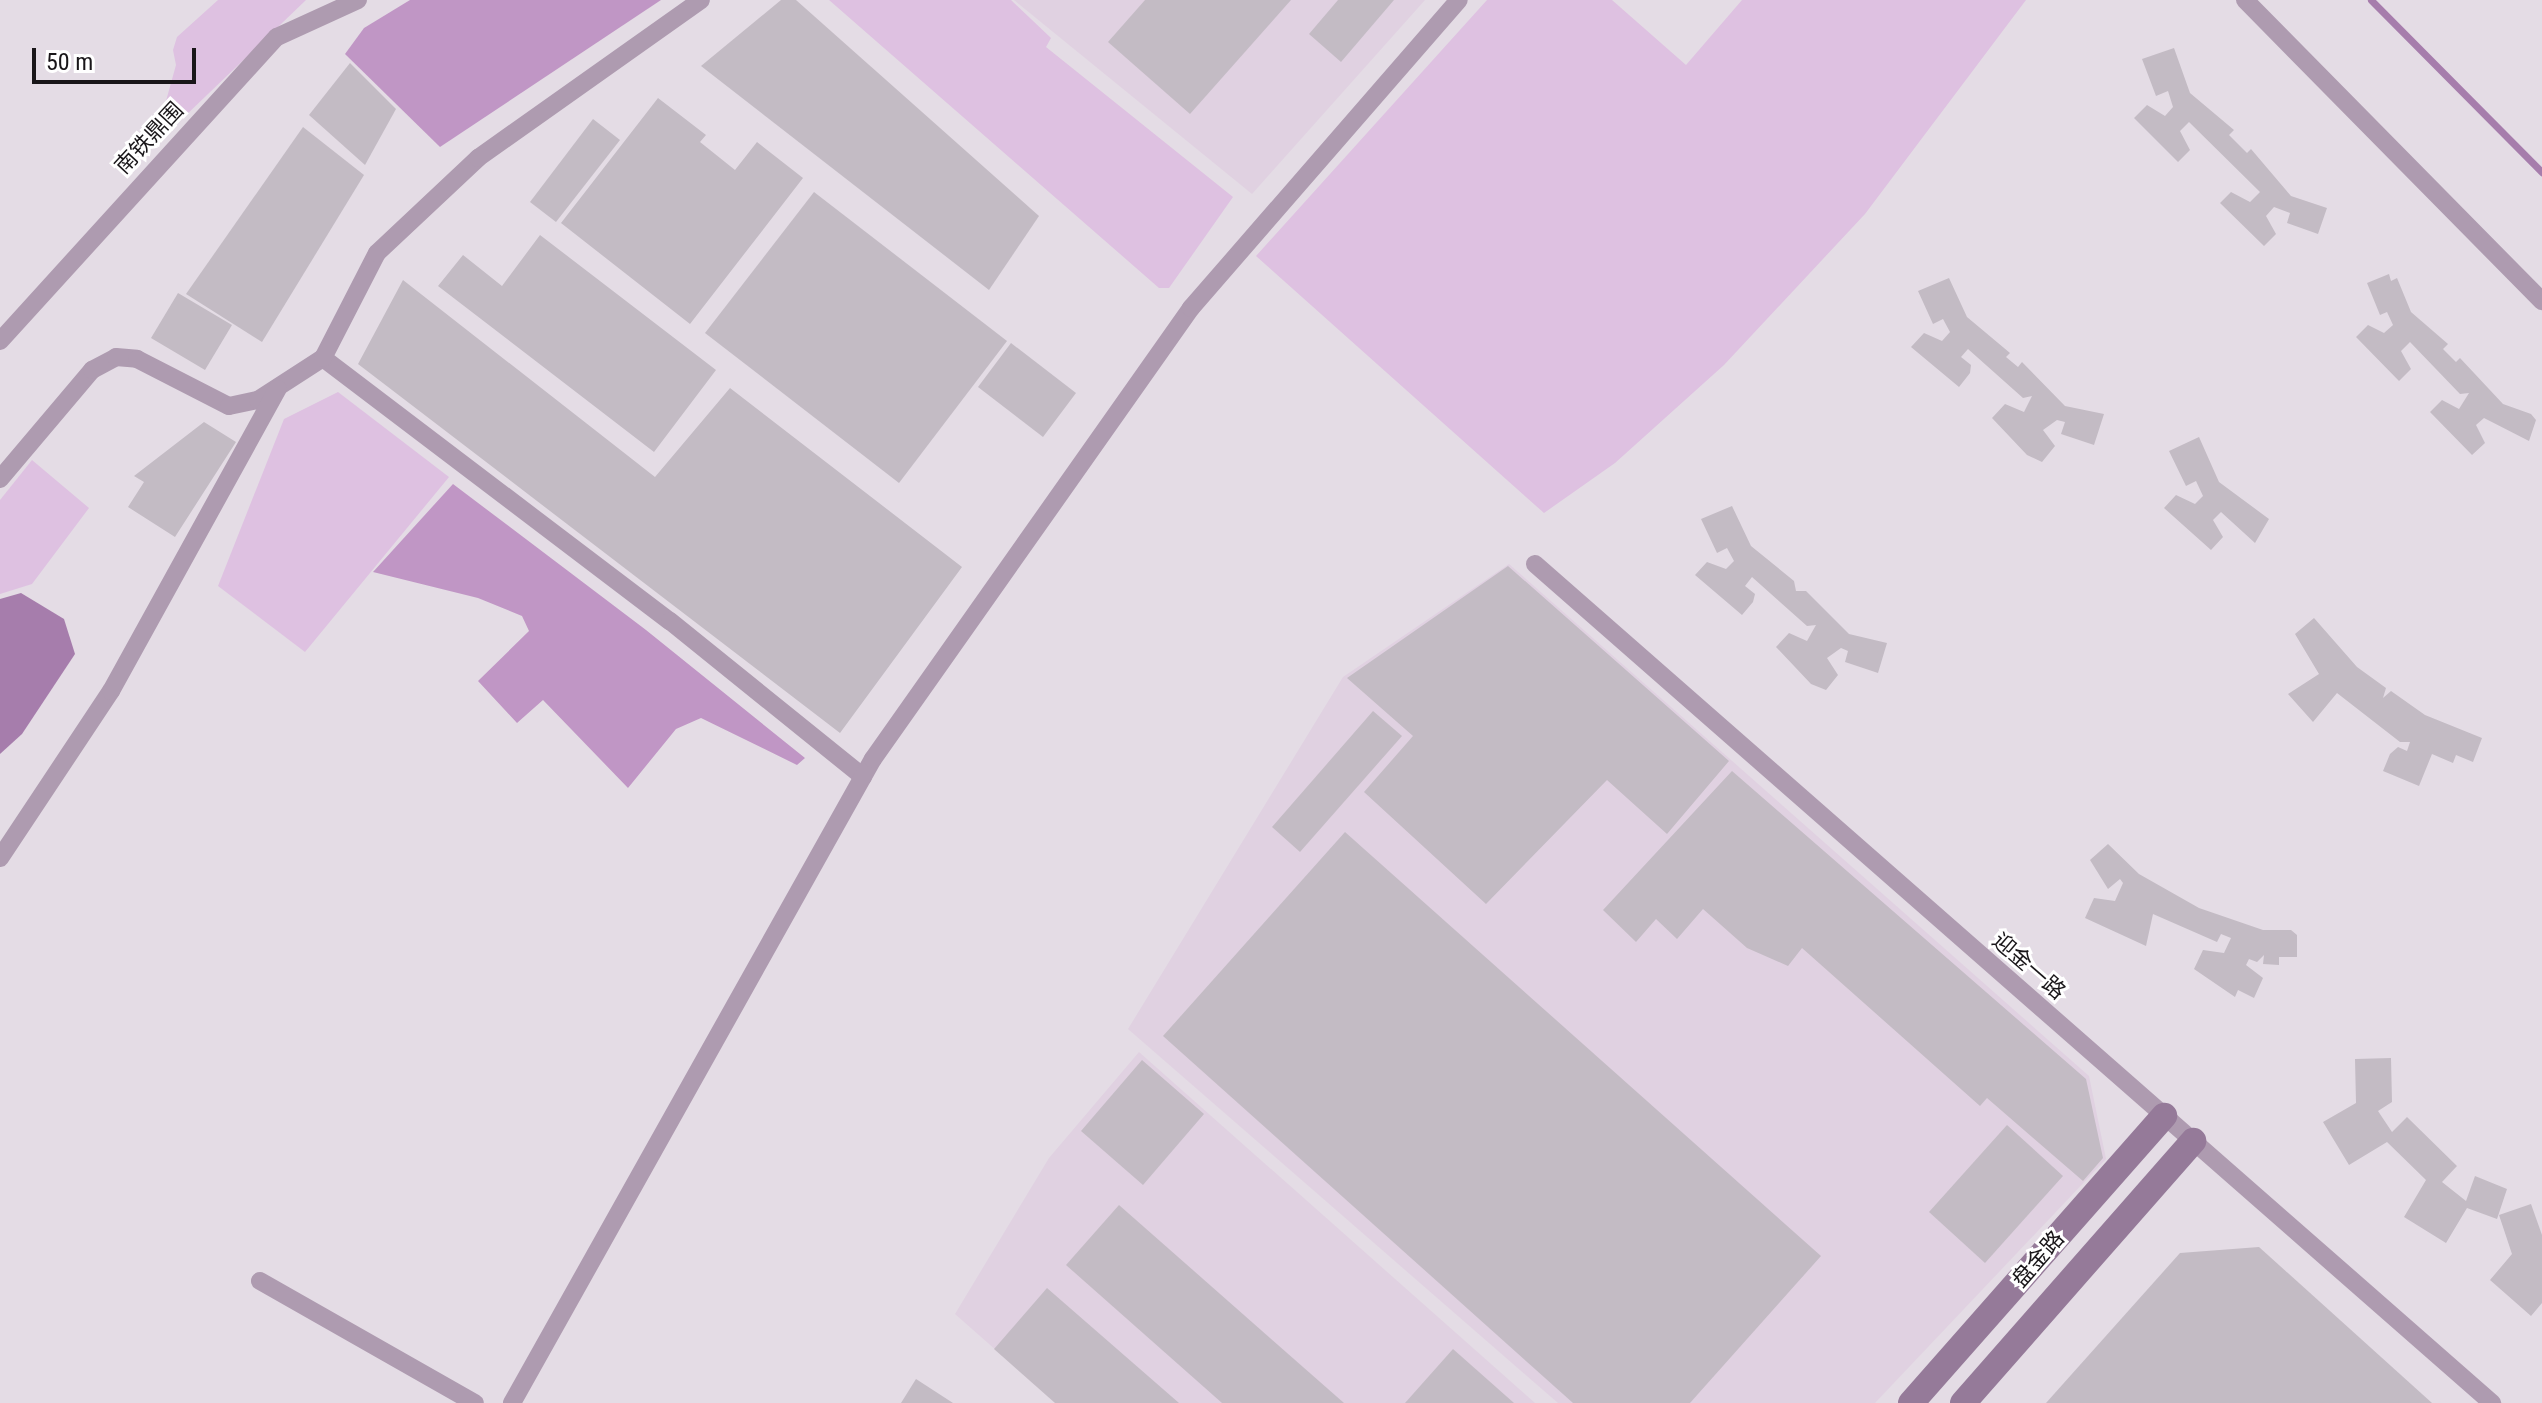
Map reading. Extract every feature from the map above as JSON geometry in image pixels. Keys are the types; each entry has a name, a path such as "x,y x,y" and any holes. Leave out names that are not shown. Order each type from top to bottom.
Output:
{"street":[{"name":"南铁鼎围","path":"0,341 277,37 358,0"},
{"path":"0,479 92,370 116,357 137,359 229,406 258,400 323,358 377,253 478,158 701,0"},
{"path":"512,1403 863,777 1191,308 1459,0"},
{"path":"2245,0 2542,301"},
{"path":"323,358 670,621 863,777"},
{"path":"0,858 111,691 279,386"},
{"name":"迎金一路","path":"1535,564 2492,1403"},
{"name":"盘金路","path":"1911,1403 2164,1116"},
{"name":"盘金路","path":"1963,1403 2193,1141"},
{"path":"260,1281 475,1403"}],"shaded area":[{"path":"218,0 306,0 183,118 166,101 176,65 173,50 177,37"},
{"path":"410,0 661,0 440,147 345,54 364,28"},
{"path":"829,0 1011,0 1051,38 1046,47 1233,197 1169,288 1159,288"},
{"path":"1014,0 1425,0 1252,194"},
{"path":"1487,0 1612,0 1686,65 1742,0 2026,0 1865,214 1724,365 1615,463 1544,513 1256,256"},
{"path":"338,392 449,477 305,652 218,586 284,419"},
{"path":"32,460 89,508 32,584 0,594 0,500"},
{"path":"453,484 646,630 805,758 797,765 701,718 676,729 628,788 543,700 517,723 478,681 529,631 522,616 478,598 373,572"},
{"path":"1509,564 2089,1076 2106,1159 1875,1403 1558,1403 1128,1029 1343,677"},
{"path":"21,593 64,619 75,654 22,734 0,754 0,599"},
{"path":"1139,1052 1535,1403 1056,1403 955,1314 1049,1158"}],"building":[{"path":"781,0 796,0 1039,216 989,290 701,66"},
{"path":"1145,0 1291,0 1190,114 1108,42"},
{"path":"1338,0 1394,0 1341,62 1309,34"},
{"path":"2174,48 2190,93 2234,130 2229,135 2247,153 2251,149 2291,196 2327,208 2318,234 2287,223 2290,213 2274,207 2266,216 2276,234 2264,246 2220,203 2231,192 2250,202 2260,192 2189,122 2180,131 2190,150 2178,162 2134,118 2147,105 2165,116 2173,107 2168,91 2156,96 2142,59"},
{"path":"350,63 396,109 365,165 309,115"},
{"path":"658,98 706,135 700,142 735,170 757,142 803,178 690,324 561,223"},
{"path":"593,119 620,140 556,222 530,202"},
{"path":"303,127 364,175 262,342 186,294"},
{"path":"814,192 1007,341 899,483 705,333"},
{"path":"540,235 716,370 654,452 438,286 463,255 502,286"},
{"path":"2389,274 2391,281 2397,278 2411,312 2448,344 2443,349 2456,362 2460,358 2503,404 2531,414 2536,420 2529,441 2484,418 2476,425 2485,443 2472,455 2430,412 2442,400 2459,409 2469,393 2460,394 2410,342 2401,351 2411,369 2399,381 2356,337 2368,325 2384,333 2393,325 2387,312 2380,315 2367,283"},
{"path":"1949,278 1967,317 2010,353 2006,357 2018,367 2022,362 2065,406 2104,414 2094,445 2061,434 2065,422 2057,420 2043,430 2055,446 2042,462 2027,455 1992,418 2005,404 2024,412 2032,396 2023,398 1968,349 1961,357 1971,365 1970,373 1959,387 1911,347 1924,333 1942,341 1950,332 1943,319 1933,324 1918,291"},
{"path":"403,280 655,477 730,388 962,567 840,733 358,364"},
{"path":"178,293 232,325 205,370 151,338"},
{"path":"1011,343 1076,393 1043,437 978,387"},
{"path":"204,422 236,442 175,537 128,507 144,482 134,476"},
{"path":"2199,437 2219,482 2269,519 2255,543 2221,512 2213,520 2223,537 2211,550 2164,508 2176,495 2195,504 2203,496 2196,481 2186,486 2169,451"},
{"path":"1732,506 1751,546 1794,581 1796,591 1806,591 1849,634 1887,643 1878,673 1845,662 1848,651 1841,648 1827,658 1838,675 1826,690 1811,684 1776,647 1789,633 1807,641 1816,625 1807,626 1752,577 1745,586 1755,594 1753,602 1742,615 1695,575 1707,562 1726,569 1734,561 1727,548 1717,553 1701,519"},
{"path":"1508,566 1729,761 1667,834 1607,780 1486,904 1364,792 1413,736 1347,678"},
{"path":"2314,618 2357,667 2386,688 2383,698 2391,691 2425,715 2482,738 2473,762 2456,755 2453,763 2432,754 2419,786 2383,771 2390,754 2398,747 2407,751 2410,742 2400,742 2337,693 2313,722 2288,694 2319,674 2295,634"},
{"path":"1373,711 1402,736 1300,852 1272,827"},
{"path":"1732,771 2086,1079 2103,1158 2083,1181 1987,1098 1980,1106 1802,948 1788,966 1747,948 1703,909 1677,939 1656,919 1636,942 1603,910"},
{"path":"1345,832 1821,1256 1690,1403 1573,1403 1163,1036"},
{"path":"2108,844 2139,874 2199,908 2263,930 2291,930 2297,935 2297,957 2279,957 2279,965 2263,964 2264,955 2257,962 2249,959 2246,965 2263,978 2254,998 2238,990 2235,997 2194,969 2203,950 2224,953 2231,938 2221,934 2217,942 2153,914 2146,946 2085,918 2094,898 2115,901 2123,883 2120,879 2108,889 2090,860"},
{"path":"2391,1058 2392,1102 2378,1111 2392,1132 2407,1117 2457,1166 2442,1182 2466,1201 2475,1176 2507,1189 2497,1219 2467,1208 2446,1243 2404,1217 2426,1180 2387,1142 2349,1165 2323,1122 2356,1103 2355,1059"},
{"path":"1142,1060 1204,1114 1143,1185 1081,1131"},
{"path":"2007,1125 2063,1176 1985,1263 1929,1212"},
{"path":"2531,1204 2542,1235 2542,1303 2531,1316 2490,1280 2512,1254 2499,1215"},
{"path":"1119,1205 1344,1403 1222,1403 1066,1265"},
{"path":"2259,1247 2432,1403 2046,1403 2180,1253"},
{"path":"1047,1288 1179,1403 1055,1403 994,1349"},
{"path":"1453,1349 1514,1403 1405,1403"},
{"path":"916,1379 953,1403 901,1403"}],"waterway":[{"path":"2371,0 2542,172"}]}
